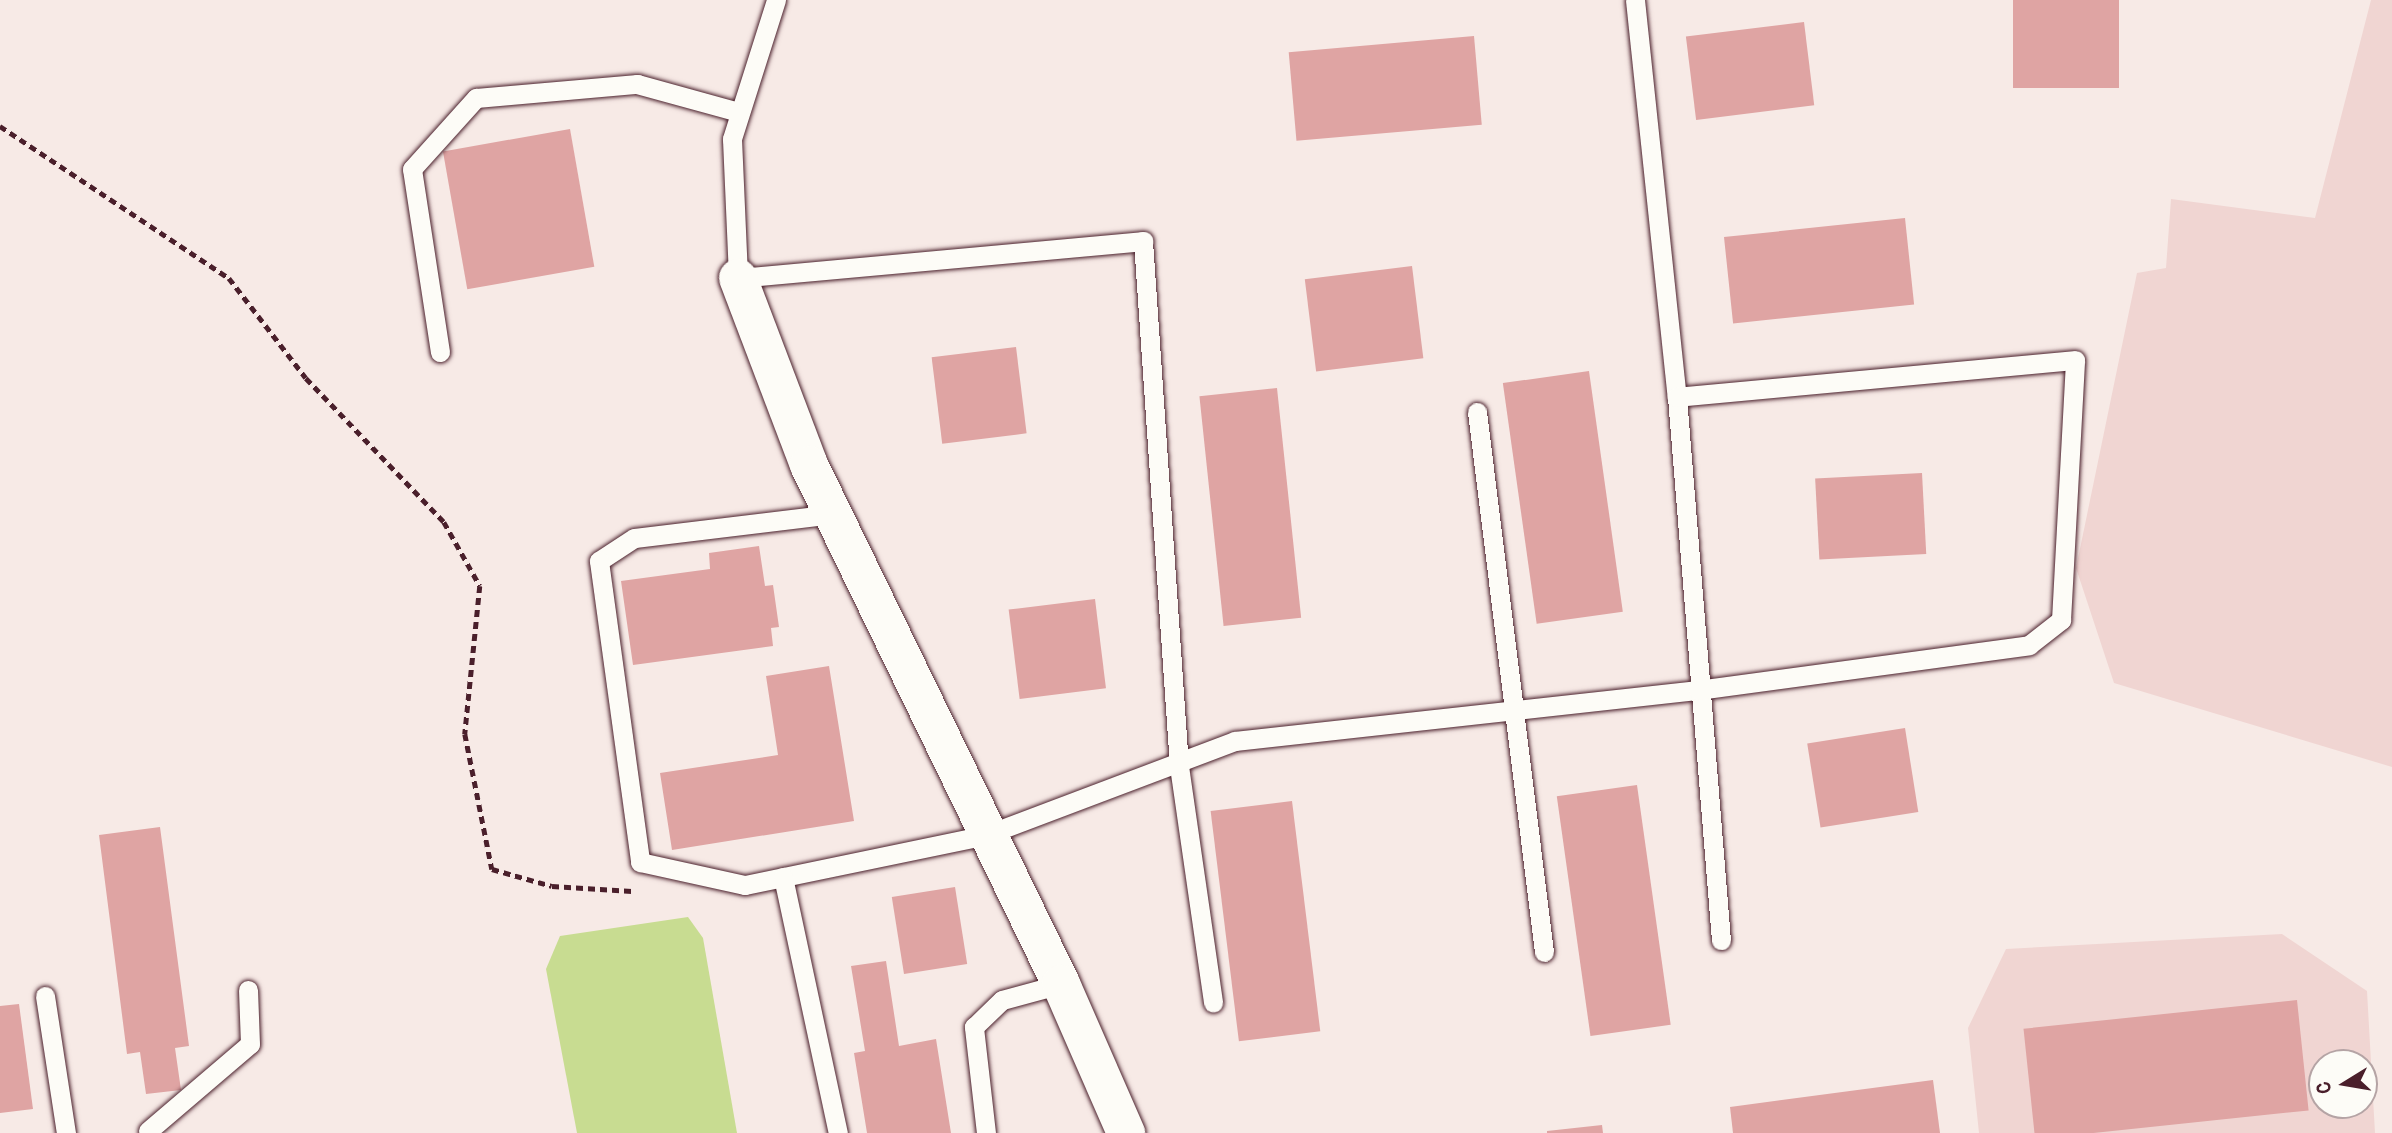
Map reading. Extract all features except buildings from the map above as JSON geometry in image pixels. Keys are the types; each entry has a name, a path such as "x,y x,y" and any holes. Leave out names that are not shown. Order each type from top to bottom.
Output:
{"street":[{"path":"738,278 832,514 1060,984 1126,1133"}],"lane":[{"path":"776,0 732,139 738,278 1143,241 1180,766 1213,1003"},
{"path":"1635,0 1676,397 1698,690 1721,940"},
{"path":"440,352 412,169 476,97 637,84 739,112"},
{"path":"832,514 634,538 599,561 640,862 745,885 986,835 1180,766 1235,741 1517,706 1698,690 2029,645 2061,620 2076,360 1676,397"},
{"path":"1477,412 1517,706 1544,952"},
{"path":"783,877 838,1133"},
{"path":"986,1133 974,1027 1002,1000 1060,984"},
{"path":"143,1132 250,1044 248,990"},
{"path":"45,996 66,1133"}],"path":[{"path":"0,126 229,278 306,378 444,522 480,586 465,734 492,869 552,886 639,890"}],"shaded area":[{"path":"2371,0 2392,0 2392,767 2114,683 2076,568 2137,273 2166,268 2171,199 2315,218"},
{"path":"2282,934 2367,991 2370,1049 2308,1049 2308,1119 2374,1119 2375,1133 1979,1133 1968,1028 2006,949"}],"green space":[{"path":"688,917 703,938 737,1133 577,1133 546,969 560,936"}]}
